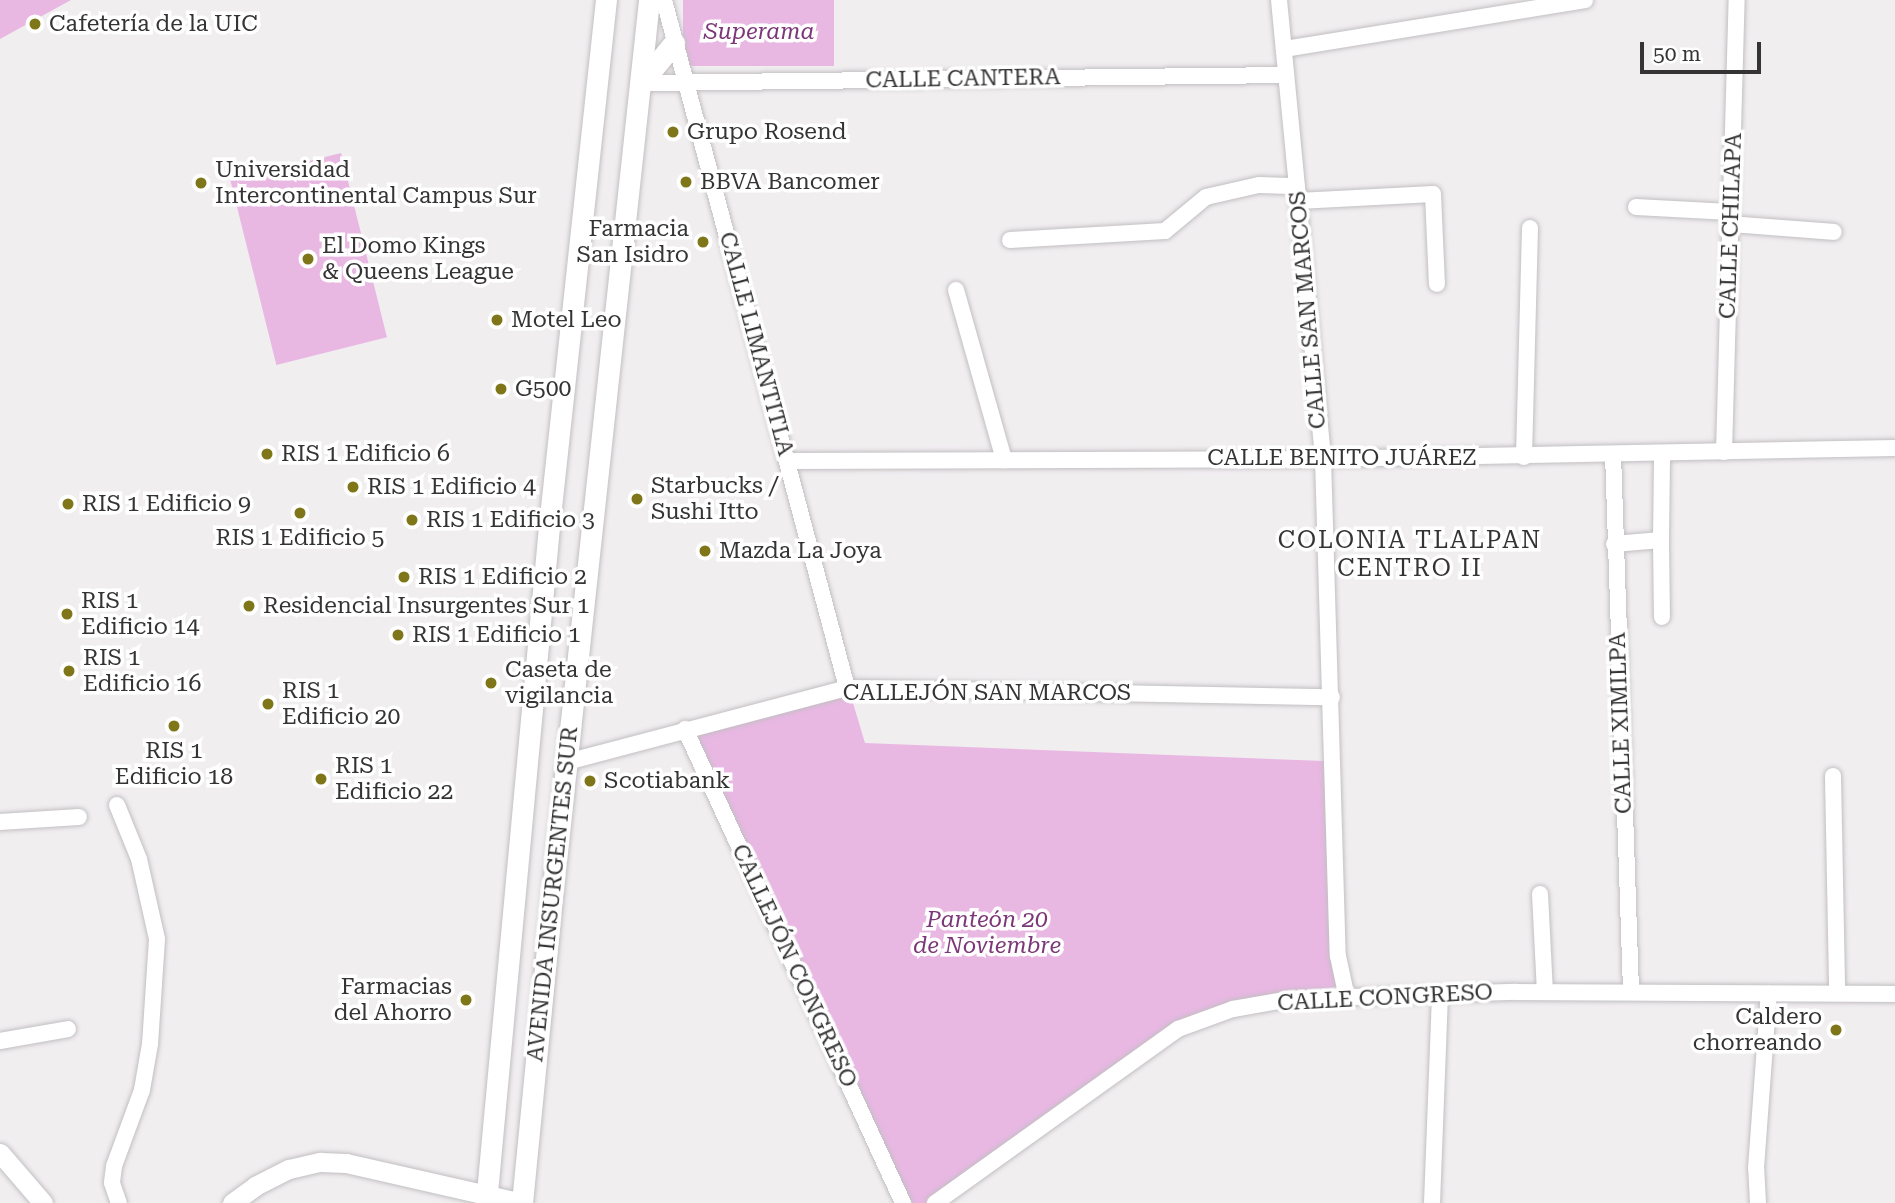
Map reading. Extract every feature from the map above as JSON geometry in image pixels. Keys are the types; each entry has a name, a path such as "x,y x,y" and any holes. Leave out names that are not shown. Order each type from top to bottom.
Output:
{"main road":[{"name":"AVENIDA INSURGENTES SUR","path":"486,1199 550,513 606,0"},
{"name":"AVENIDA INSURGENTES SUR","path":"522,1203 649,0"},
{"path":"641,83 674,43"}],"street":[{"name":"CALLE LIMANTITLA","path":"664,0 847,688"},
{"name":"CALLE SAN MARCOS","path":"1279,0 1323,459 1338,956 1347,998"},
{"path":"1284,49 1585,0"},
{"name":"CALLE CHILAPA","path":"1724,452 1737,0"},
{"name":"CALLE CANTERA","path":"641,83 1286,75"},
{"path":"1010,240 1165,231 1206,197 1259,185 1297,193 1433,194 1437,284"},
{"path":"1636,208 1835,232"},
{"path":"1524,457 1530,228"},
{"path":"956,290 1004,460"},
{"name":"CALLE BENITO JUÁREZ","path":"788,461 1524,457 1895,448"},
{"path":"1662,453 1662,617"},
{"name":"CALLE XIMILPA","path":"1613,454 1631,992"},
{"path":"1614,544 1661,540"},
{"name":"CALLEJÓN SAN MARCOS","path":"567,762 847,688 1332,697"},
{"name":"CALLEJÓN CONGRESO","path":"685,729 903,1203"},
{"path":"1833,776 1837,993"},
{"path":"117,805 139,859 157,939 150,1044 142,1090 114,1166 112,1183 119,1203"},
{"path":"0,822 79,817"},
{"path":"1540,894 1545,992"},
{"name":"CALLE CONGRESO","path":"935,1203 1178,1029 1233,1009 1289,999 1545,992 1895,994"},
{"path":"1758,1203 1756,1168 1769,993"},
{"path":"1432,1203 1440,995"},
{"path":"0,1041 68,1029"},
{"path":"1,1157 43,1203"},
{"path":"232,1203 255,1186 278,1175 320,1162 346,1163 486,1199 522,1203"}],"green space":[{"path":"0,0 71,0 0,39"},
{"name":"Superama","path":"683,0 834,0 834,66 683,66"},
{"name":"El Domo Kings & Queens League","path":"341,153 387,337 276,365 230,181"},
{"name":"Panteón 20 de Noviembre","path":"850,693 865,743 1324,761 1342,998 1285,999 1176,1029 932,1203 907,1203 692,734"}],"place":[{"name":"Cafetería de la UIC","path":"35,24"},
{"name":"Grupo Rosend","path":"673,132"},
{"name":"BBVA Bancomer","path":"686,182"},
{"name":"Universidad Intercontinental Campus Sur","path":"201,183"},
{"name":"Farmacia San Isidro","path":"703,242"},
{"name":"El Domo Kings & Queens League","path":"308,259"},
{"name":"Motel Leo","path":"497,320"},
{"name":"G500","path":"501,389"},
{"name":"RIS 1 Edificio 6","path":"267,454"},
{"name":"RIS 1 Edificio 4","path":"353,487"},
{"name":"Starbucks / Sushi Itto","path":"637,499"},
{"name":"RIS 1 Edificio 9","path":"68,504"},
{"name":"RIS 1 Edificio 5","path":"300,513"},
{"name":"RIS 1 Edificio 3","path":"412,520"},
{"name":"Mazda La Joya","path":"705,551"},
{"name":"RIS 1 Edificio 2","path":"404,577"},
{"name":"Residencial Insurgentes Sur 1","path":"249,606"},
{"name":"RIS 1 Edificio 14","path":"67,614"},
{"name":"RIS 1 Edificio 1","path":"398,635"},
{"name":"RIS 1 Edificio 16","path":"69,671"},
{"name":"Caseta de vigilancia","path":"491,683"},
{"name":"RIS 1 Edificio 20","path":"268,704"},
{"name":"RIS 1 Edificio 18","path":"174,726"},
{"name":"RIS 1 Edificio 22","path":"321,779"},
{"name":"Scotiabank","path":"590,781"},
{"name":"Farmacias del Ahorro","path":"466,1000"},
{"name":"Caldero chorreando","path":"1836,1030"}],"district":[{"name":"COLONIA TLALPAN CENTRO II","path":"1410,555"}]}
